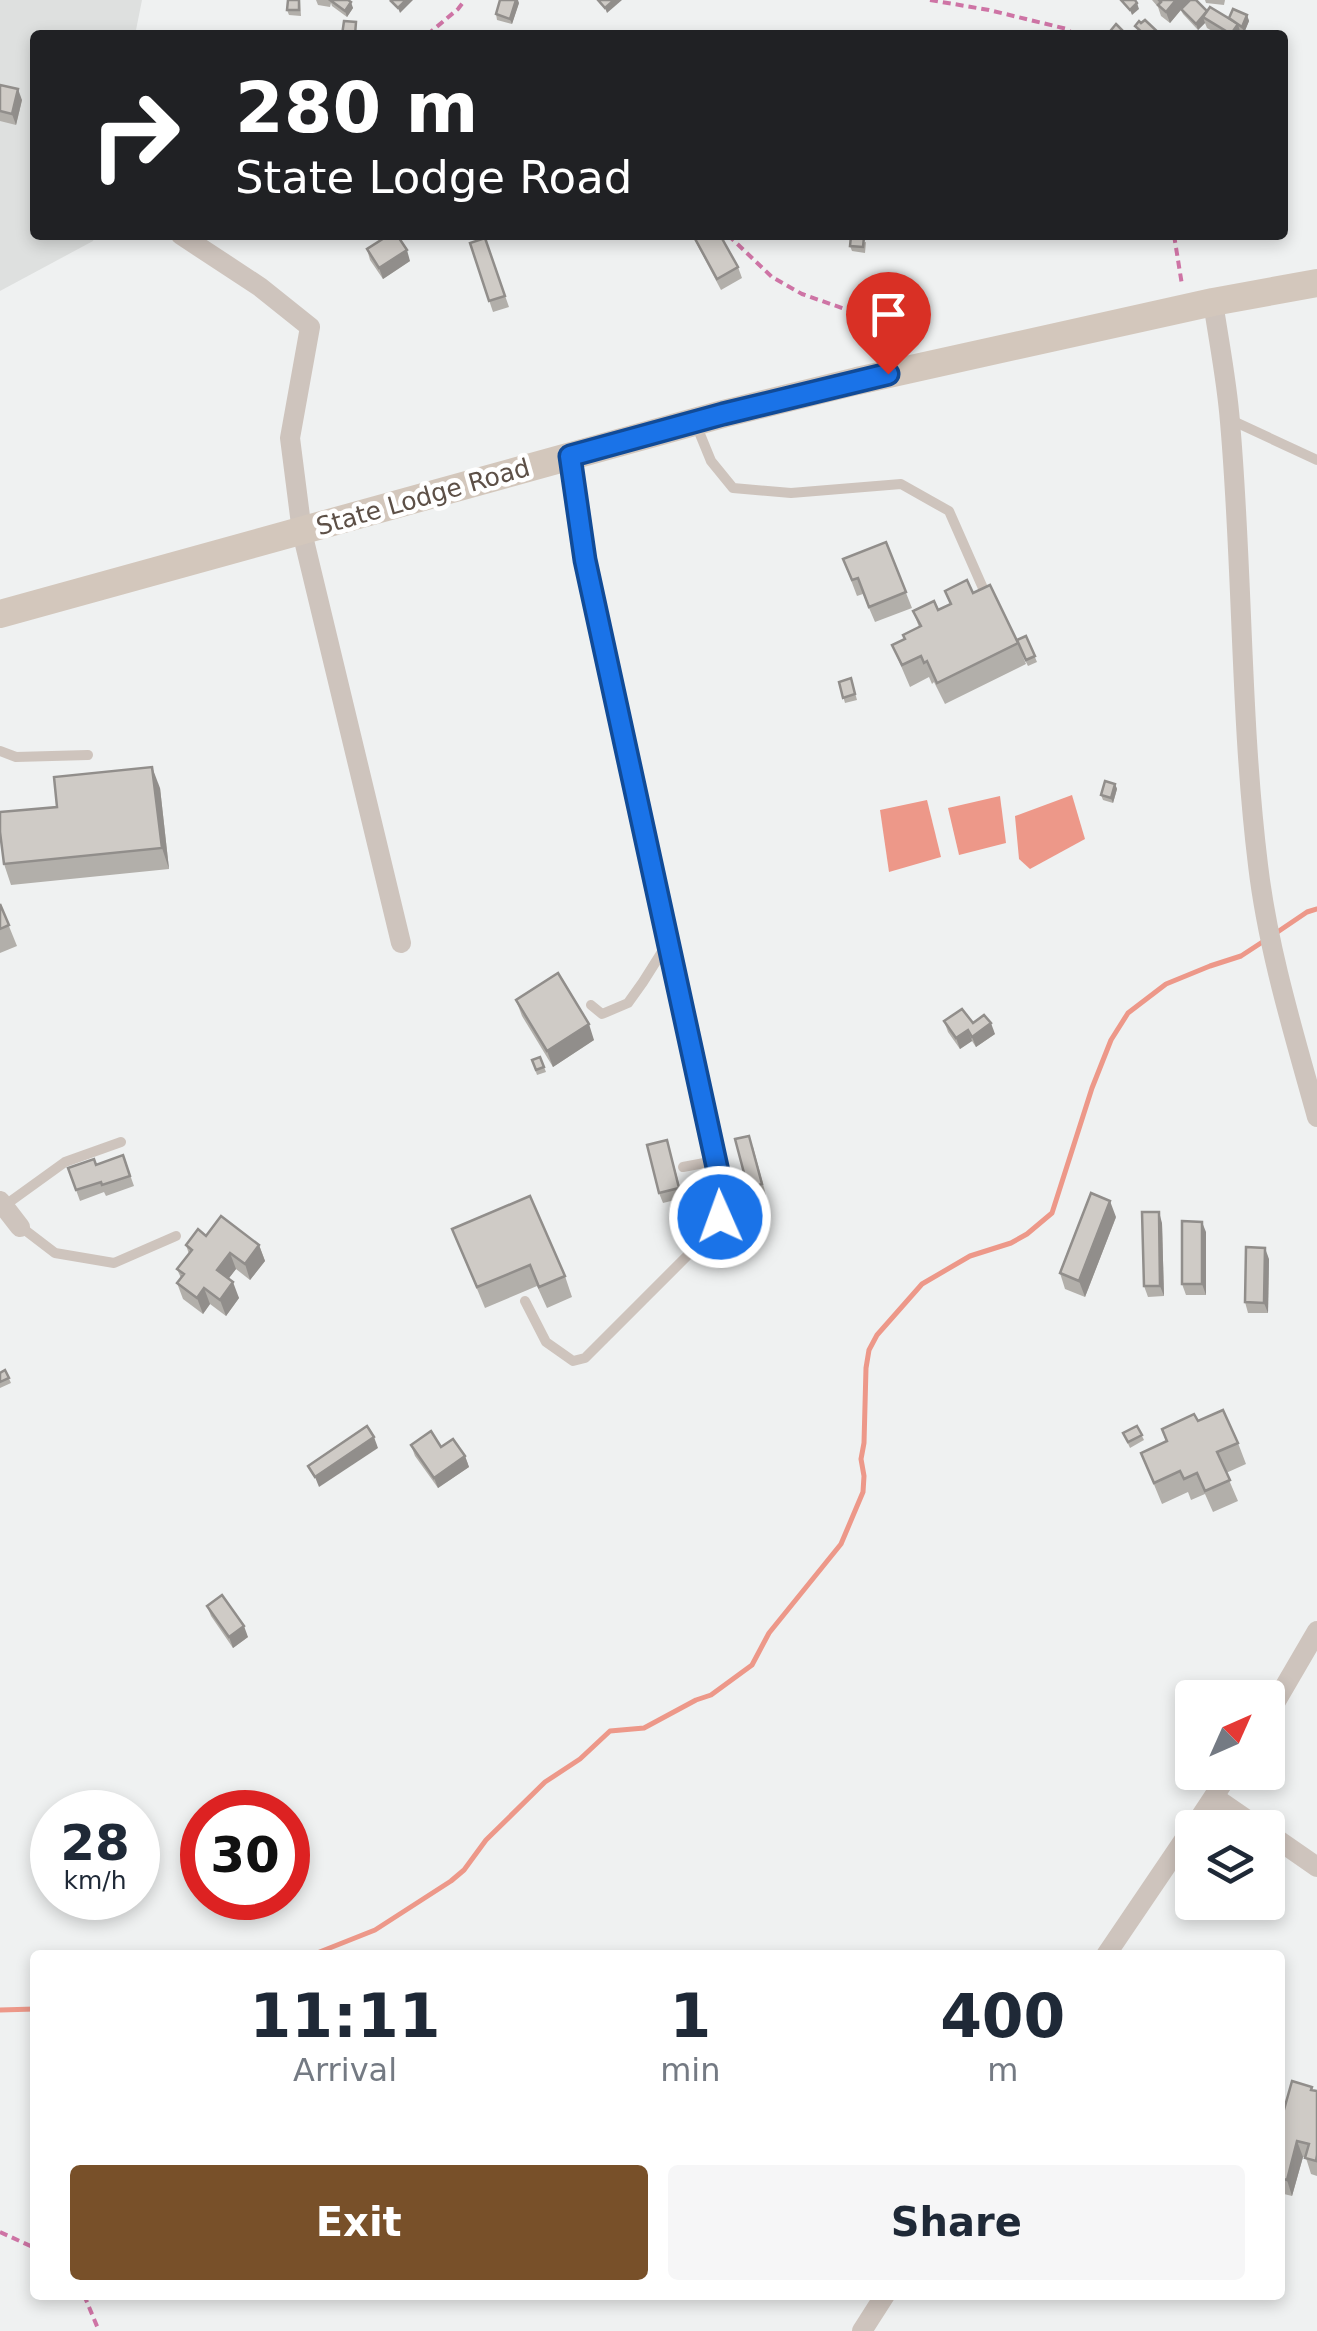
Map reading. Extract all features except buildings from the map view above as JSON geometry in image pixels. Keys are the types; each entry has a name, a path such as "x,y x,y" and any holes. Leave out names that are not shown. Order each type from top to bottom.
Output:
{"street":[{"path":"189,240 260,287 310,327 290,438 302,532 401,942"},
{"name":"State Lodge Road","path":"0,614 694,422 920,367 1317,283"},
{"path":"1199,305 1230,420 1244,716 1258,868 1280,982 1317,1117"},
{"path":"570,456 585,560 722,1190 720,1217 709,1234"},
{"path":"2,1204 20,1226"},
{"path":"1285,1686 1317,1632"},
{"path":"1205,1810 1218,1790"},
{"path":"1214,1797 1232,1810"},
{"path":"1285,1845 1317,1867"},
{"path":"1109,1950 1175,1854"},
{"path":"862,2331 882,2300"}],"lane":[{"path":"1230,420 1317,460"},
{"path":"694,422 711,461 734,488 791,493 901,484 948,511 986,595"},
{"path":"0,752 16,757 88,755"},
{"path":"592,1005 602,1014 628,1002 667,943"},
{"path":"2,1204 65,1162 120,1142"},
{"path":"683,1167 716,1160"},
{"path":"20,1226 55,1252 114,1264 176,1236"},
{"path":"525,1301 546,1342 573,1361 585,1358 709,1234"}],"path":[{"path":"433,30 464,0"},
{"path":"930,0 1068,30"},
{"path":"733,240 772,277 802,294 882,322 920,367"},
{"path":"1176,240 1199,305"},
{"path":"0,2232 30,2246"},
{"path":"86,2300 99,2331"}],"shaded area":[{"path":"0,0 142,0 136,30 30,30 30,240 93,240 0,291"},
{"path":"1072,795 1085,839 1030,869 1019,859 1015,816"},
{"path":"1000,796 1006,843 959,855 948,808"},
{"path":"927,800 941,857 889,872 880,810"}],"waterway":[{"path":"1276,933 1317,909"},
{"path":"325,1950 375,1930 451,1881 545,1782 580,1759 610,1731 644,1728 711,1695 752,1665 769,1633 841,1544 863,1492 866,1368 877,1335 922,1284 970,1256 1011,1243 1052,1213 1092,1088 1111,1040 1128,1013 1166,984 1241,956 1267,939"},
{"path":"0,2010 30,2009"}],"route":[{"path":"720,1217 722,1190 585,560 570,456 888,374"}]}
